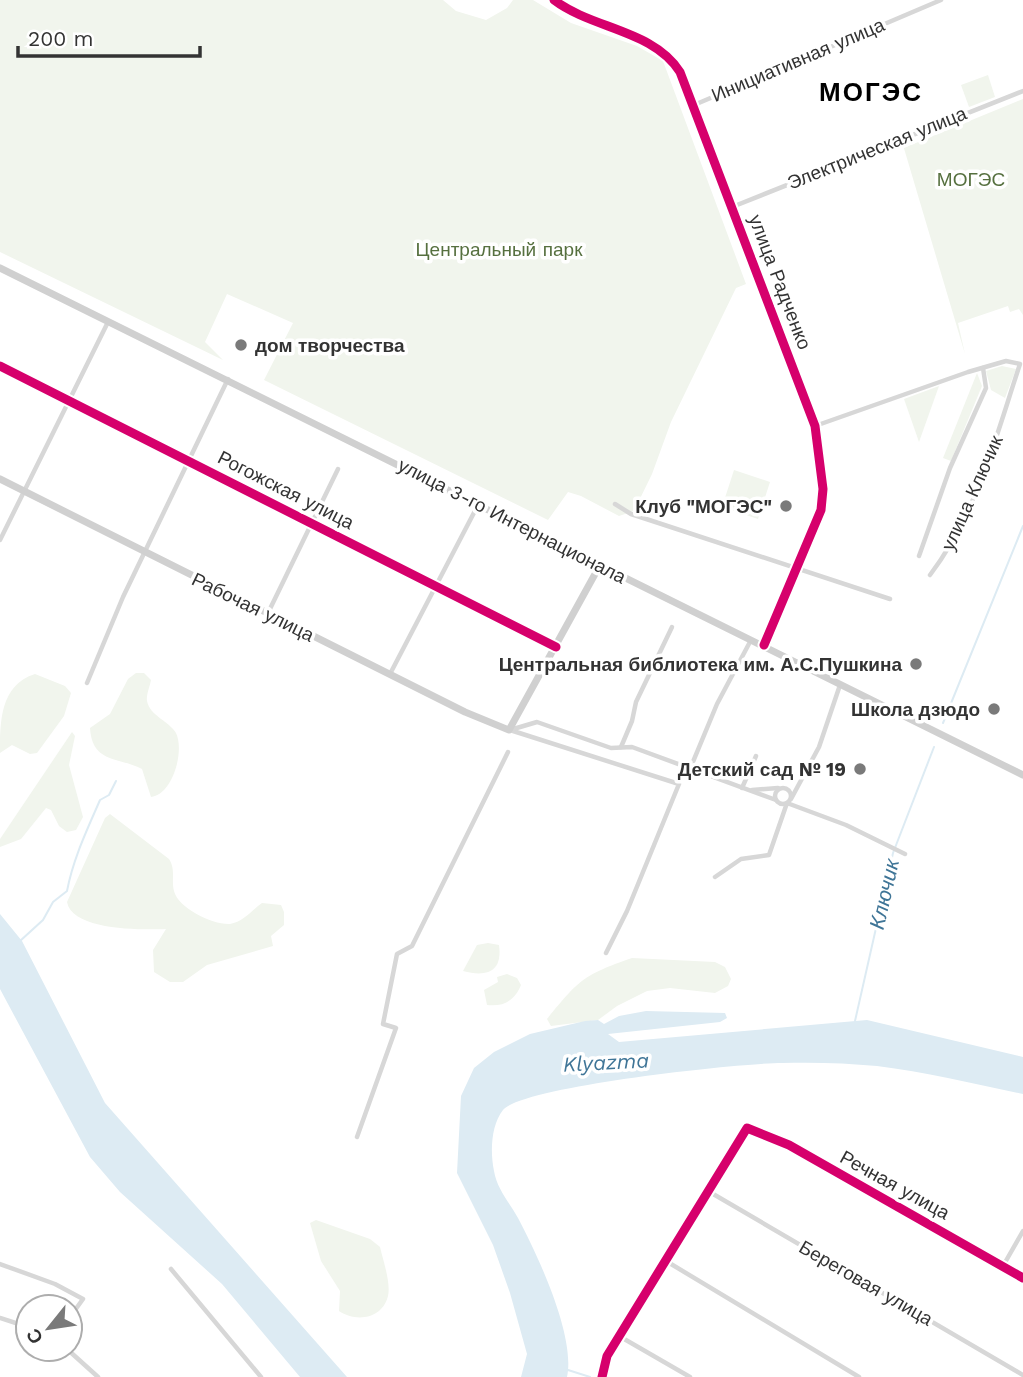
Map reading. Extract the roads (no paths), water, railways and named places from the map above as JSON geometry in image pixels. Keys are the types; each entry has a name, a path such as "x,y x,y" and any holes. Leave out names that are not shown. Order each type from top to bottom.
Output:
{"main road":[{"name":"улица 3-го Интернационала","path":"0,268 1023,775"},
{"name":"Рабочая улица","path":"0,479 267,614 509,730"},
{"path":"509,730 600,565"}],"street":[{"name":"улица Радченко","path":"554,0 576,14 662,50 680,72 815,426 823,489 817,523 764,645"},
{"name":"Инициативная улица","path":"694,105 941,0"},
{"name":"Электрическая улица","path":"732,207 1023,91"},
{"path":"0,540 22,490 108,322"},
{"name":"улица Ключик","path":"815,426 1006,361 1020,364 993,451 956,534 930,575"},
{"name":"Рогожская улица","path":"0,366 438,585 556,647"},
{"name":"улица Ключик","path":"919,556 950,468 986,388 983,368"},
{"path":"87,683 123,597 228,379"},
{"path":"267,614 338,469"},
{"path":"615,504 631,514 890,599"},
{"path":"390,674 478,505"},
{"path":"620,747 632,722 636,702 672,627"},
{"path":"690,769 717,704 751,639"},
{"path":"715,877 741,859 769,855 789,801 800,786 819,747 841,684"},
{"path":"509,730 537,722 580,739 632,747 776,800 789,801 905,854"},
{"path":"509,730 679,784 627,911 606,953"},
{"path":"357,1137 396,1028 383,1024 397,954 412,946 508,752"},
{"path":"745,789 756,756"},
{"path":"745,789 789,789 800,786"},
{"path":"776,800 775,794 780,788"},
{"path":"789,789 789,801"},
{"name":"Речная улица","path":"708,1191 747,1128 789,1145 1023,1278"},
{"path":"602,1377 607,1356 708,1191"},
{"name":"Береговая улица","path":"708,1191 1023,1375"},
{"path":"1003,1266 1023,1231"},
{"path":"666,1261 859,1377"},
{"path":"0,1264 72,1293"},
{"path":"171,1269 261,1377"},
{"path":"619,1336 690,1377"},
{"path":"82,1363 98,1377"}],"water":[{"path":"0,914 22,941 105,1103 347,1377 300,1377 222,1284 120,1192 90,1157 0,989"},
{"name":"Klyazma","path":"646,1011 725,1013 727,1018 720,1022 608,1034 619,1042 867,1020 1023,1057 1023,1094 877,1066 782,1063 724,1067 590,1085 519,1101 503,1110 492,1139 496,1178 544,1273 560,1318 568,1360 567,1377 521,1377 527,1354 510,1293 493,1245 457,1173 461,1096 474,1068 494,1052 530,1034 585,1021 598,1020 604,1024 619,1016"}],"waterway":[{"name":"Ключик","path":"943,723 1023,526"},
{"name":"Ключик","path":"855,1021 893,853 934,747"},
{"path":"20,941 43,920 53,902 67,891 77,856 100,800 109,795 116,781"},
{"path":"568,1370 590,1377"}],"place":[{"name":"дом творчества","path":"241,345"},
{"name":"Клуб \"МОГЭС\"","path":"786,506"},
{"name":"Центральная библиотека им. А.С.Пушкина","path":"916,664"},
{"name":"Школа дзюдо","path":"994,709"},
{"name":"Детский сад № 19","path":"860,769"}],"district":[{"name":"МОГЭС","path":"871,92"}],"park label":[{"name":"Центральный парк","path":"499,249"}]}
